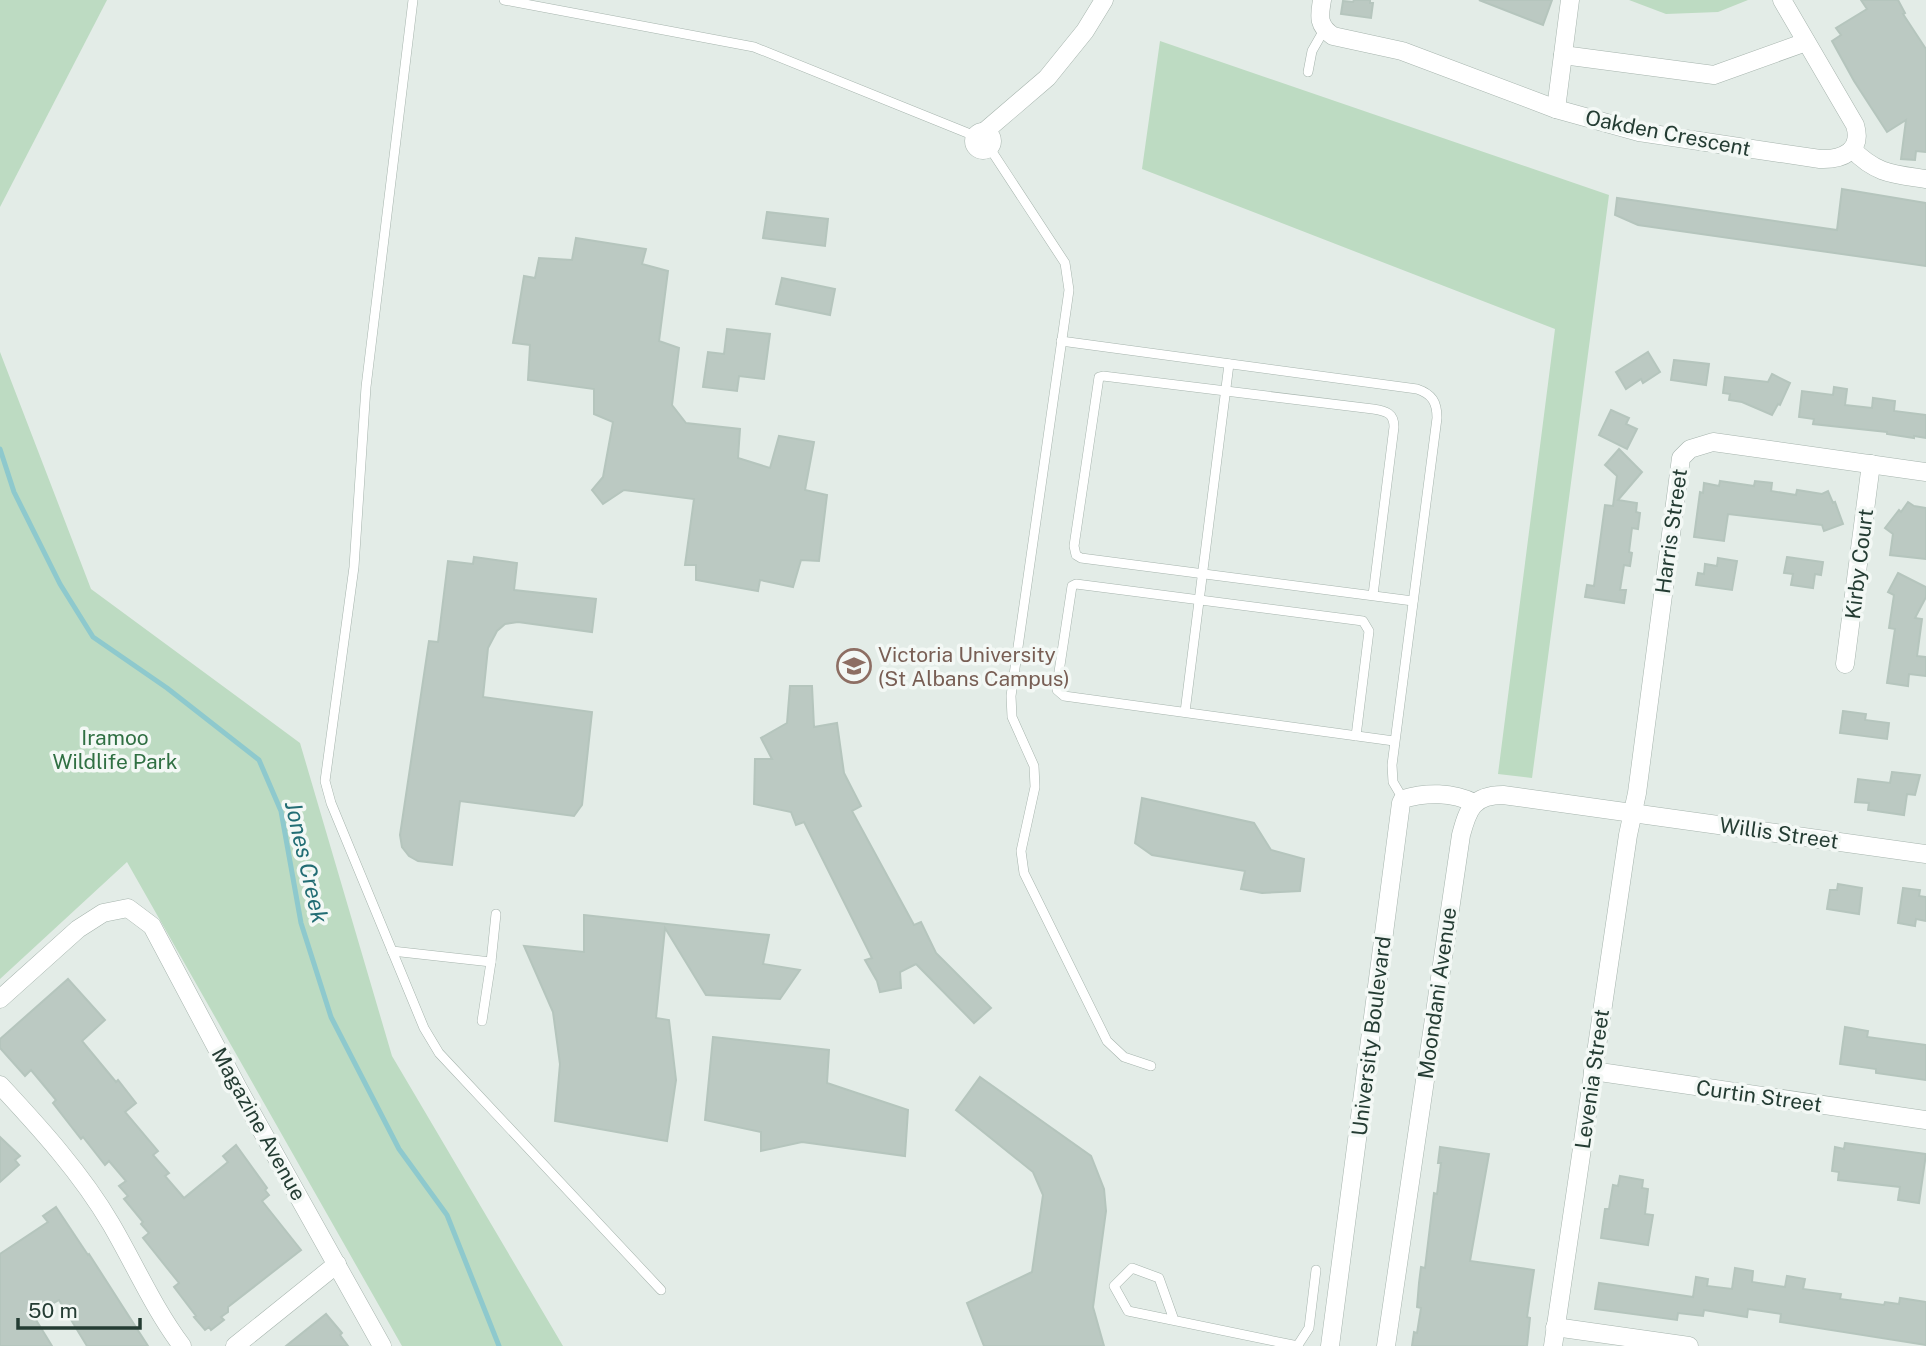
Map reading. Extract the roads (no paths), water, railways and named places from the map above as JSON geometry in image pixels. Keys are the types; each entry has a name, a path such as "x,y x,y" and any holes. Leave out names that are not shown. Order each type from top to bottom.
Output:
{"street":[{"path":"985,138 1003,116 1047,78 1085,31 1104,0"},
{"path":"1322,0 1319,18 1324,30"},
{"path":"1556,109 1570,0"},
{"path":"1782,0 1855,125 1858,134 1852,149 1867,164 1891,174 1926,179"},
{"name":"Oakden Crescent","path":"1324,30 1333,37 1402,51 1556,109 1639,132 1820,159 1834,160 1845,156 1852,149"},
{"path":"1563,55 1714,75 1806,42"},
{"name":"Harris Street","path":"1633,812 1681,458 1690,449 1713,442 1926,472"},
{"name":"Kirby Court","path":"1845,664 1871,464"},
{"path":"1403,799 1442,794 1464,798 1474,803 1483,797 1503,795 1633,812"},
{"name":"University Boulevard","path":"1330,1346 1403,799"},
{"name":"Moondani Avenue","path":"1386,1346 1461,835 1469,809 1474,803"},
{"name":"Willis Street","path":"1633,812 1926,854"},
{"name":"Levenia Street","path":"1553,1346 1633,812"},
{"name":"Magazine Avenue","path":"0,999 78,929 103,913 128,908 152,926 240,1092 382,1346"},
{"name":"Curtin Street","path":"1592,1072 1926,1120"},
{"path":"0,1085 52,1142 110,1222 182,1346"},
{"path":"235,1346 337,1264"},
{"path":"1555,1327 1689,1346"}],"lane":[{"path":"413,0 366,387 354,567 325,781 331,803 424,1028 439,1053 661,1290"},
{"path":"504,0 754,47 985,138 1065,263 1069,290 1011,696 1012,717 1034,766 1035,787 1021,851 1024,873 1107,1041 1124,1057 1151,1066"},
{"path":"1308,72 1312,51 1324,30"},
{"path":"1061,341 1417,389 1427,392 1434,400 1437,418 1391,776 1394,787 1403,799"},
{"path":"1185,712 1230,364"},
{"path":"1373,595 1394,427 1392,416 1373,409 1099,377 1074,546 1076,555 1081,558 1413,601"},
{"path":"1356,736 1369,632 1363,621 1076,584 1072,586 1057,685 1057,690 1064,696 1185,712 1356,736 1394,741"},
{"path":"482,1021 496,914"},
{"path":"392,950 491,962"},
{"path":"1174,1320 1158,1278 1132,1268 1114,1286 1128,1311 1298,1345 1308,1328 1316,1269"}],"waterway":[{"name":"Jones Creek","path":"0,449 14,492 60,584 93,637 167,688 259,760 281,811 301,923 331,1017 399,1149 447,1215 499,1346"}],"place":[{"name":"Victoria University (St Albans Campus)","path":"854,666"}],"park label":[{"name":"Iramoo Wildlife Park","path":"115,749"}]}
